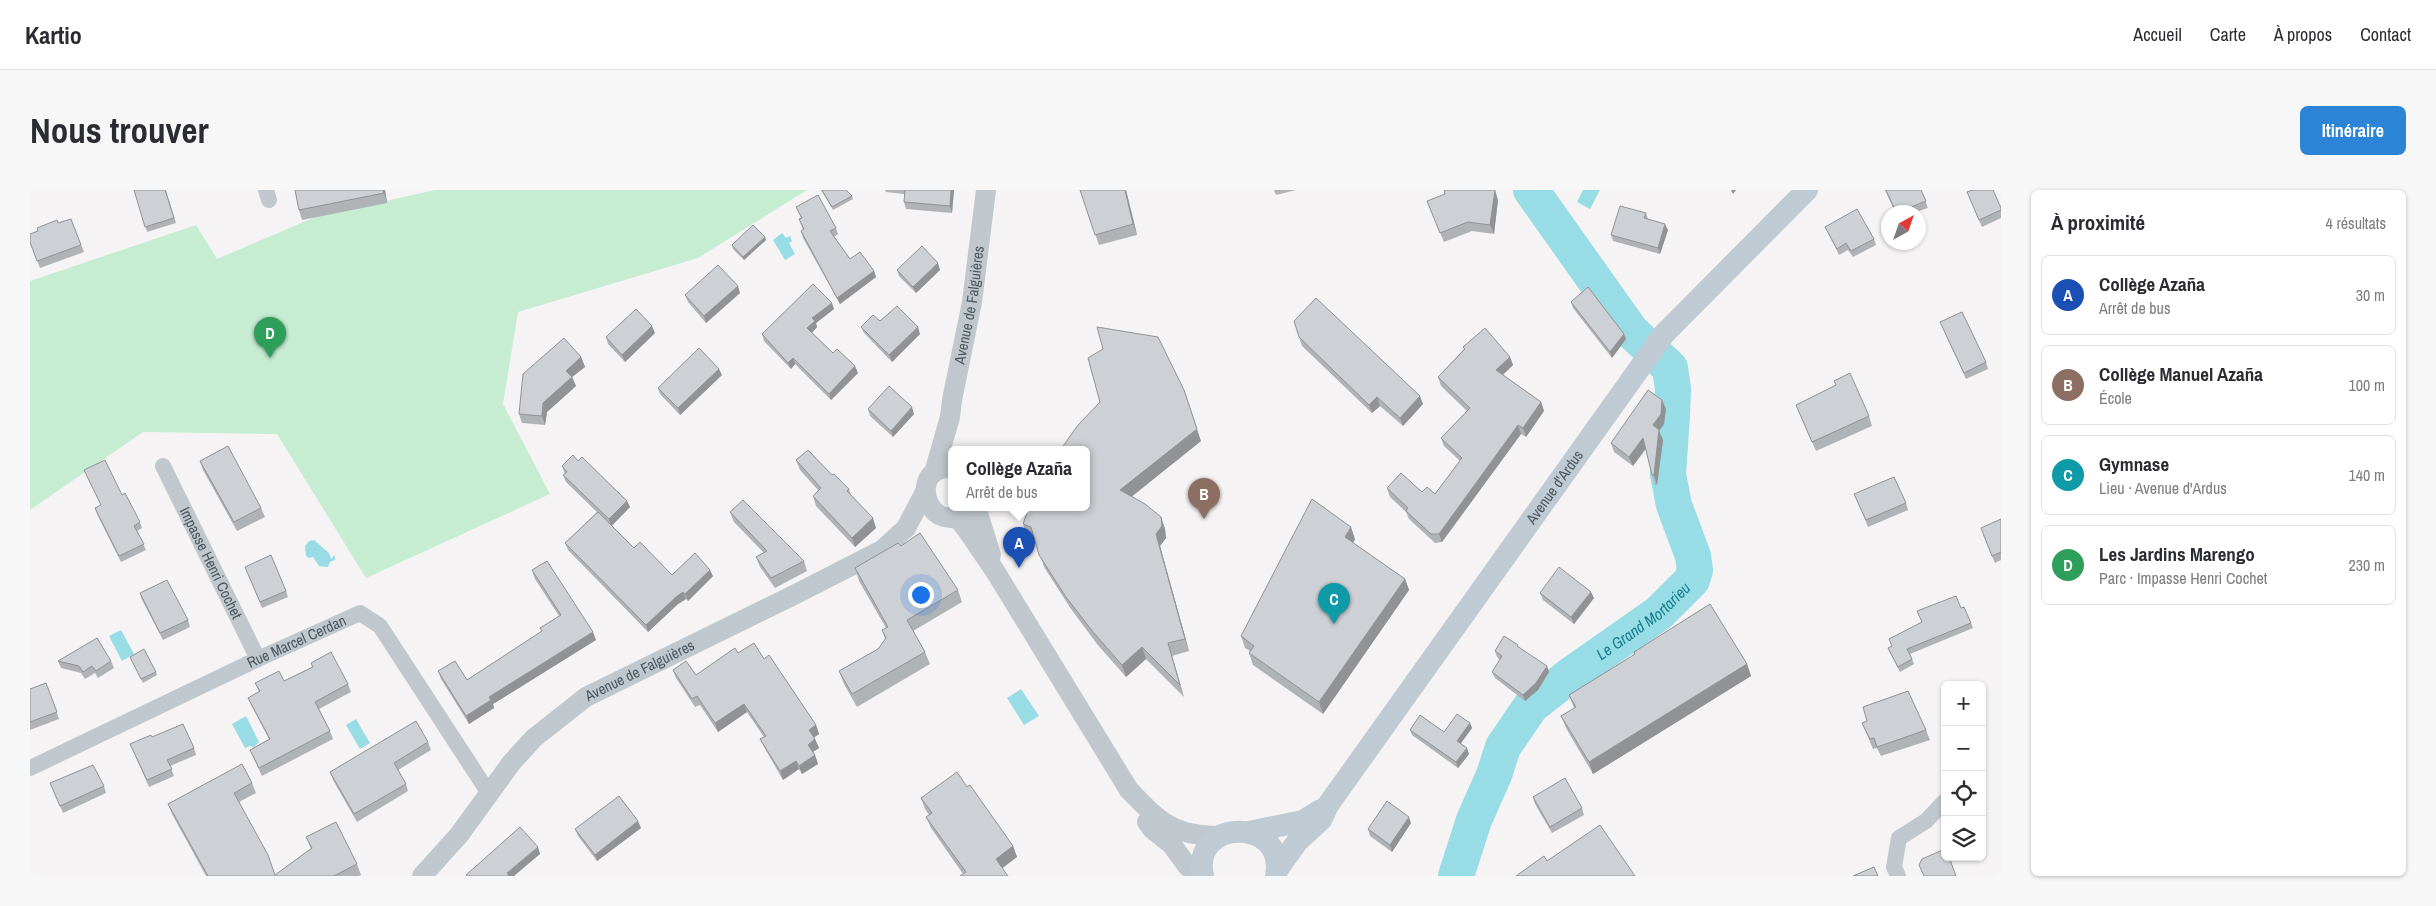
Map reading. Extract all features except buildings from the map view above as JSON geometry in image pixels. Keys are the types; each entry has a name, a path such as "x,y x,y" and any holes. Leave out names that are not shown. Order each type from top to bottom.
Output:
{"main road":[{"name":"Avenue d'Ardus","path":"1276,873 1297,842 1321,820 1328,805 1640,365 1664,334 1807,190"},
{"name":"Avenue d'Ardus","path":"1219,836 1231,832 1249,832 1303,821 1328,805"},
{"path":"1249,832 1261,837 1270,846 1275,858 1276,873"},
{"path":"1202,873 1206,851 1219,836"}],"street":[{"name":"Avenue de Falguières","path":"906,528 925,492 926,485 943,470 952,400 972,302 986,190"},
{"name":"Avenue de Falguières","path":"950,417 958,446"},
{"name":"Impasse Henri Cochet","path":"163,466 258,659"},
{"path":"925,492 929,506 945,516 958,520 996,571 1129,790 1134,804 1152,830 1172,845 1188,867 1202,873"},
{"name":"Avenue de Falguières","path":"422,876 459,835 490,795 512,762 534,738 586,697 873,554 906,528 933,516 945,516 965,511"},
{"path":"977,511 996,571"},
{"name":"Rue Marcel Cerdan","path":"30,768 258,659 360,613 380,626 490,795"},
{"path":"1129,790 1157,818 1181,832 1199,836 1219,836"},
{"path":"1898,876 1894,867 1899,838 1926,821 1941,805"}],"green space":[{"path":"435,190 807,190 698,258 518,312 503,404 550,494 366,578 277,434 143,432 30,510 30,281 196,225 217,259 315,217"}],"water":[{"path":"1583,190 1600,190 1590,209 1577,202"},
{"path":"782,233 786,238 790,236 792,241 789,243 795,254 785,260 773,240"},
{"path":"314,540 329,553 331,559 335,555 335,560 330,562 328,567 319,566 313,557 309,558 306,556 305,546 309,541"},
{"path":"121,630 134,654 122,661 109,636"},
{"path":"1021,689 1039,716 1024,725 1007,698"},
{"path":"246,716 259,742 254,747 245,748 232,724"},
{"path":"356,719 370,743 360,749 346,725"}],"waterway":[{"name":"Le Grand Mortarieu","path":"1456,876 1474,820 1494,775 1503,747 1531,706 1572,674 1659,613 1692,580 1695,570 1693,556 1674,505 1668,474 1673,389 1670,368 1631,331 1531,190"}],"place":[{"name":"Les Jardins Marengo","path":"270,358"},
{"name":"Collège Manuel Azaña","path":"1204,519"},
{"name":"Collège Azaña","path":"1019,568"},
{"name":"Gymnase","path":"1334,624"}]}
